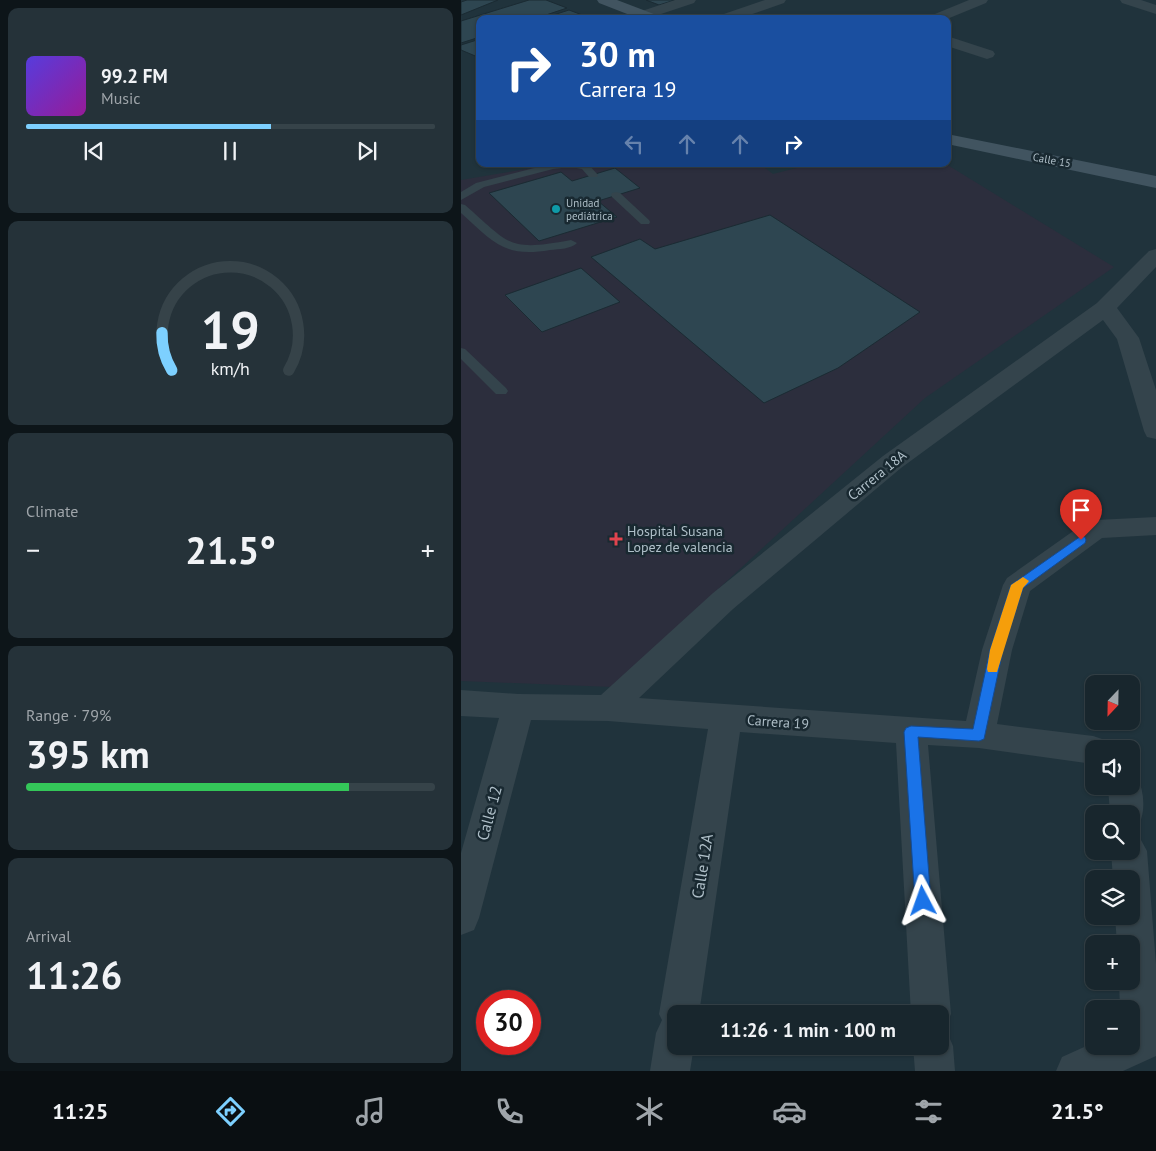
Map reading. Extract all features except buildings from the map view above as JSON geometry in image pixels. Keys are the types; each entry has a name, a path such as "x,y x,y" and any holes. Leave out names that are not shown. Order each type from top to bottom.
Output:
{"street":[{"path":"604,0 644,15"},
{"path":"654,15 689,0"},
{"path":"735,15 779,0"},
{"path":"945,15 981,0"},
{"path":"1127,0 1156,10"},
{"path":"951,42 987,54"},
{"name":"Calle 15","path":"951,140 1156,182"},
{"name":"Carrera 18A","path":"609,708 723,601 892,462 1105,308 1156,255"},
{"path":"1105,308 1128,338 1156,431"},
{"path":"979,735 997,650 1017,585 1096,529 1156,526"},
{"name":"Carrera 19","path":"461,703 518,707 609,708 911,732 979,735 1085,749"},
{"name":"Calle 12","path":"461,918 518,707"},
{"name":"Calle 12A","path":"680,1005 726,718"},
{"path":"911,732 930,1005"},
{"path":"1076,1071 1142,1042 1130,860"},
{"path":"670,1071 673,1055"},
{"path":"934,1055 935,1071"}],"lane":[{"path":"461,197 480,184 549,167"},
{"path":"585,167 593,175"},
{"path":"616,195 645,222"},
{"path":"461,207 502,243 530,249 571,243"},
{"path":"461,352 501,391"}],"shaded area":[{"name":"Hospital Susana Lopez de valencia","path":"538,167 764,167 773,174 800,167 951,167 1114,267 925,398 612,687 461,681 461,180"}],"slow traffic":[{"path":"993,669 1017,585 1023,581"}],"place":[{"name":"Unidad pediátrica","path":"556,209"},
{"name":"Hospital Susana Lopez de valencia","path":"616,539"}],"route":[{"path":"923,901 911,732 979,735 997,650 1017,585 1081,540"}]}
